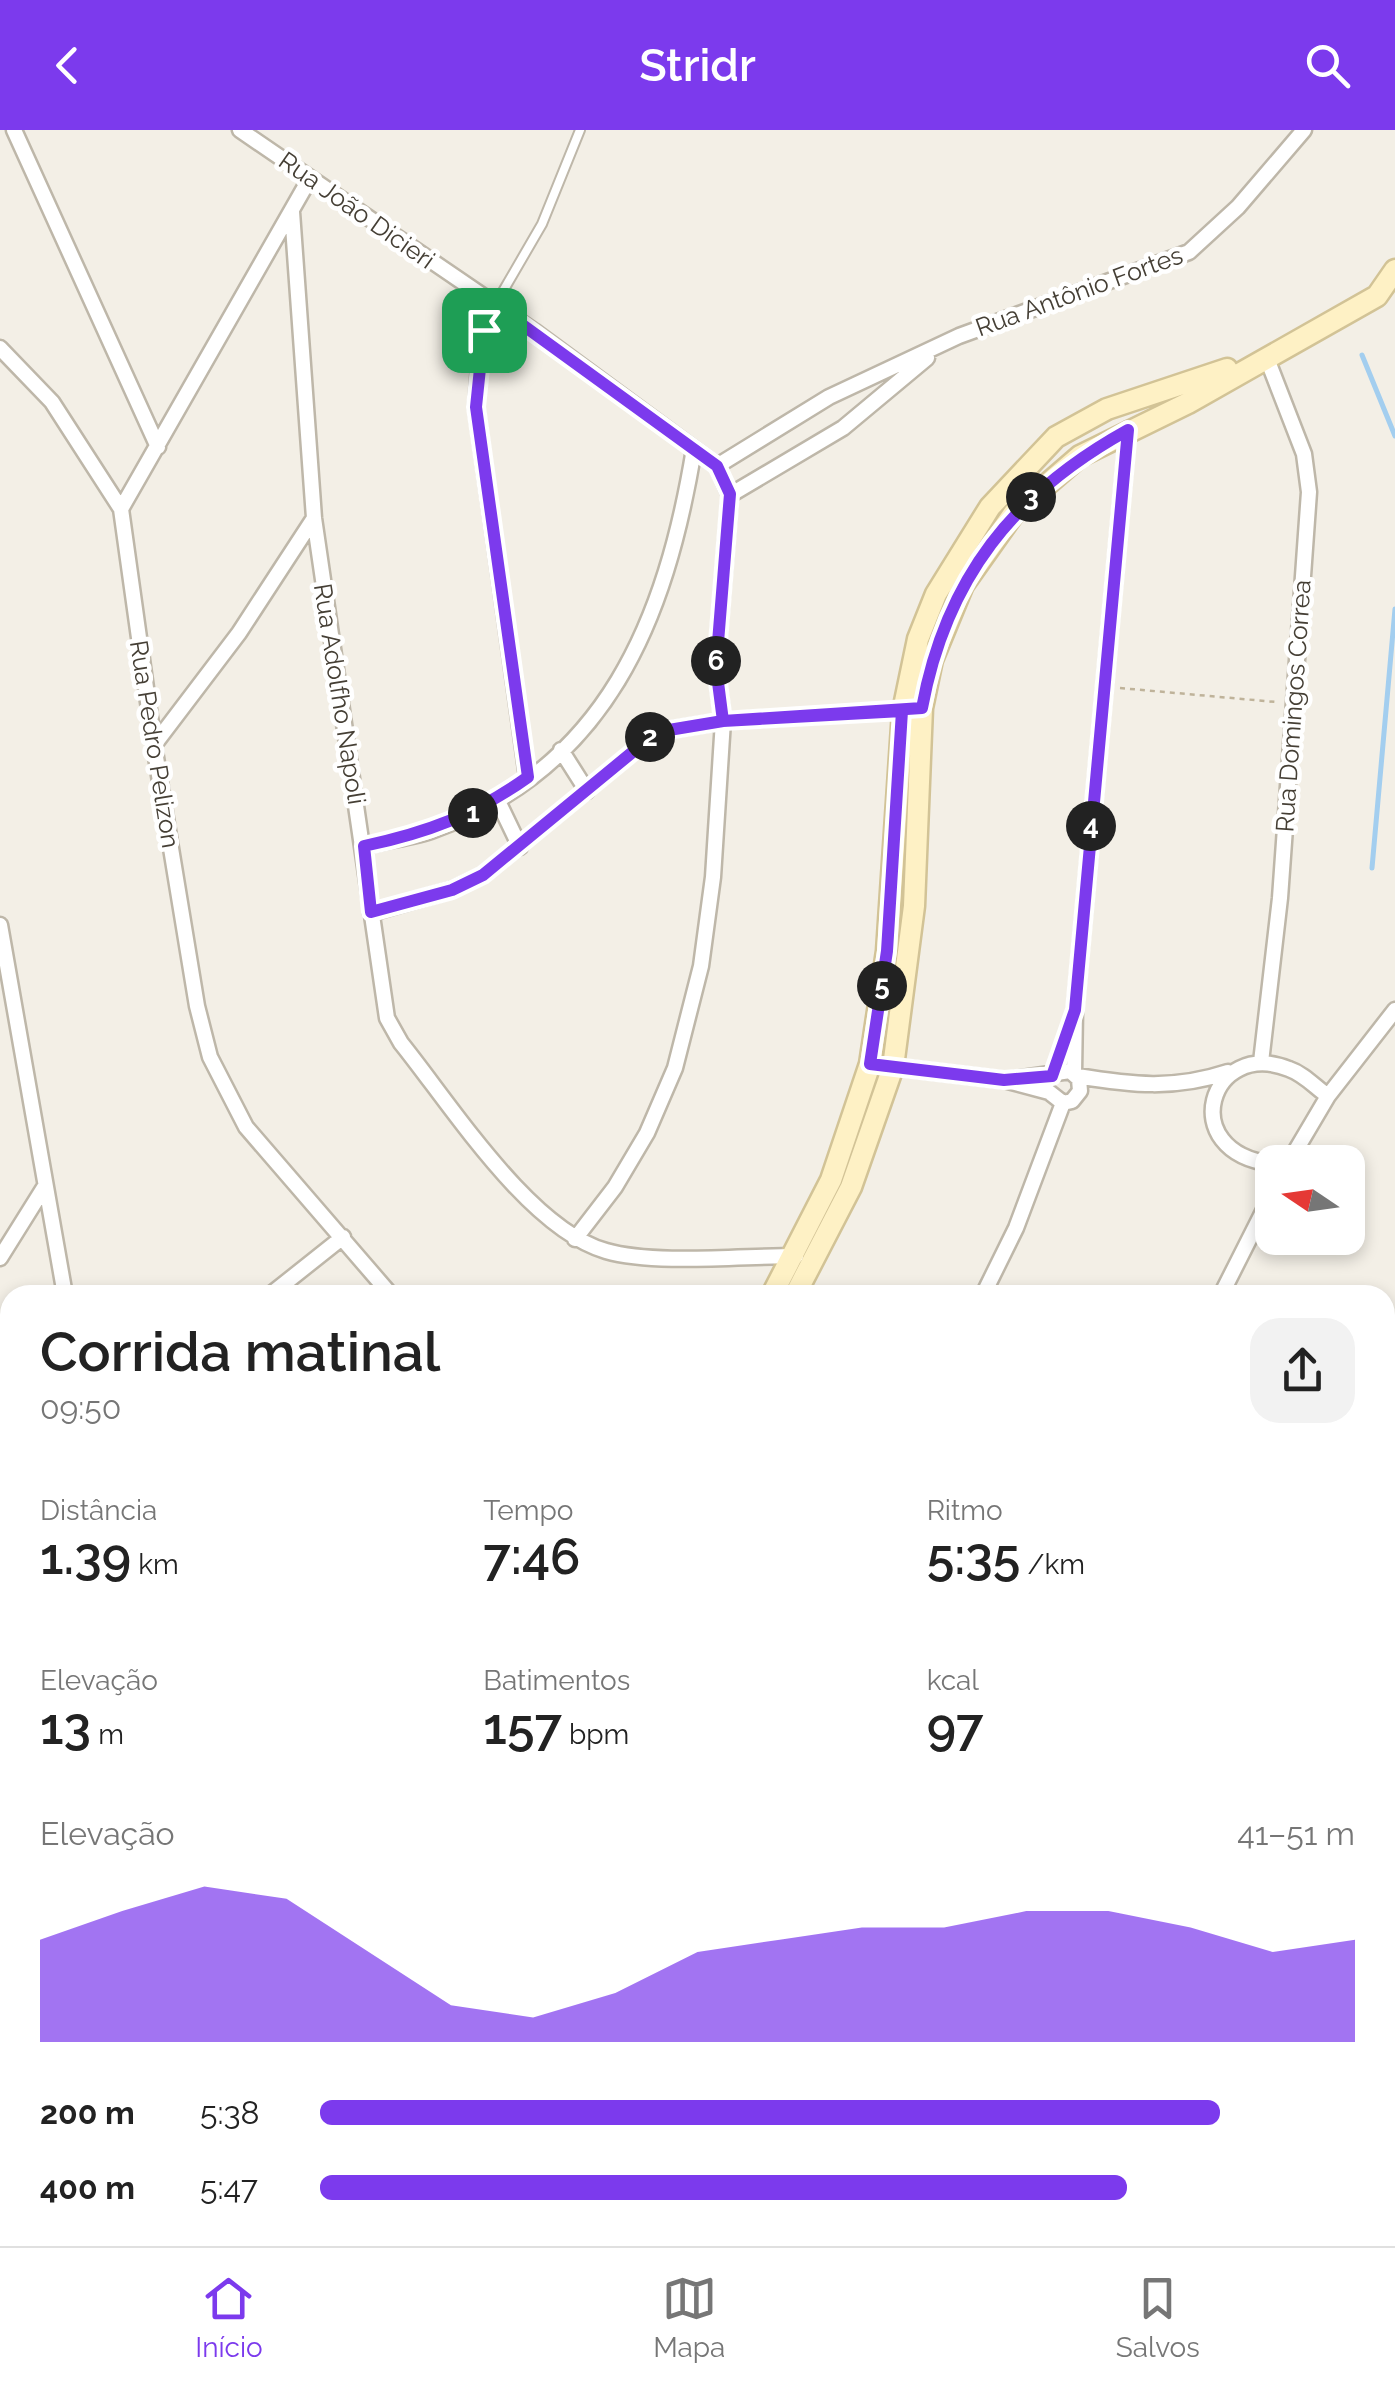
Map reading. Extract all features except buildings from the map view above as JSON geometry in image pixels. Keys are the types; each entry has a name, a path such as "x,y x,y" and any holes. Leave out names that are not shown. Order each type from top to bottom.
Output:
{"main road":[{"path":"800,1285 851,1187 893,1067 914,906 912,710 944,628 988,545 1047,481 1080,456 1188,402 1266,356 1386,298 1395,270"},
{"path":"778,1285 796,1256 853,1126 870,1064 887,951 918,638 936,594 980,520 1024,467 1056,437 1107,409 1266,356"}],"street":[{"path":"14,130 158,446"},
{"name":"Rua João Dicieri","path":"240,130 495,305 717,466"},
{"name":"Rua Antônio Fortes","path":"717,466 829,397 1014,312 1164,265 1189,252 1238,207 1304,130"},
{"path":"0,348 52,402 121,510 310,178"},
{"name":"Rua Adolfho Napoli","path":"292,212 314,518 364,846 380,996 400,1042 536,1210 575,1240 632,1256 796,1256"},
{"path":"495,305 480,353 476,407 528,777"},
{"path":"730,494 843,428 938,347"},
{"name":"Rua Domingos Correa","path":"1261,1062 1280,898 1310,492 1304,454 1266,356"},
{"path":"1078,1094 1075,1010 1128,430"},
{"path":"364,846 429,832 497,799 592,721 615,689 652,619 680,535 694,450"},
{"path":"575,1240 615,1187 647,1133 675,1068 701,966 723,721 716,667 730,494 717,466"},
{"name":"Rua Pedro Pelizon","path":"121,510 154,745 197,1006 210,1057 246,1127 383,1285"},
{"path":"154,745 239,633 314,518"},
{"path":"371,912 452,890 483,875 657,732 723,721 912,710"},
{"path":"561,750 586,791"},
{"path":"497,799 520,847"},
{"path":"0,925 63,1285"},
{"path":"987,1285 1039,1169 1054,1088 1075,1010"},
{"path":"1299,1145 1328,1096 1395,1010"},
{"path":"1054,1088 1076,1075 1126,1084 1189,1085 1261,1062 1289,1068 1328,1096"},
{"path":"870,1064 1004,1080 1078,1094 1126,1084"},
{"path":"1212,1116 1214,1098 1235,1070"},
{"path":"1189,1085 1204,1095 1216,1132 1238,1156 1255,1160"},
{"path":"0,1258 45,1186"},
{"path":"1226,1285 1255,1228"},
{"path":"283,1285 343,1237"}],"lane":[{"path":"495,305 542,224 580,130"}],"path":[{"path":"1104,686 1292,704"}],"waterway":[{"path":"1362,355 1395,436"},
{"path":"1372,868 1395,609"}],"route":[{"path":"484,330 476,407 528,777 474,812 429,832 364,846 371,912 452,890 483,875 657,732 723,721 922,708 929,670 944,628 988,545 1047,481 1080,456 1128,430 1075,1010 1056,1073 1004,1080 870,1064 887,951 902,711 723,721 716,667 717,620 730,494 717,466 495,305 484,330"}]}
